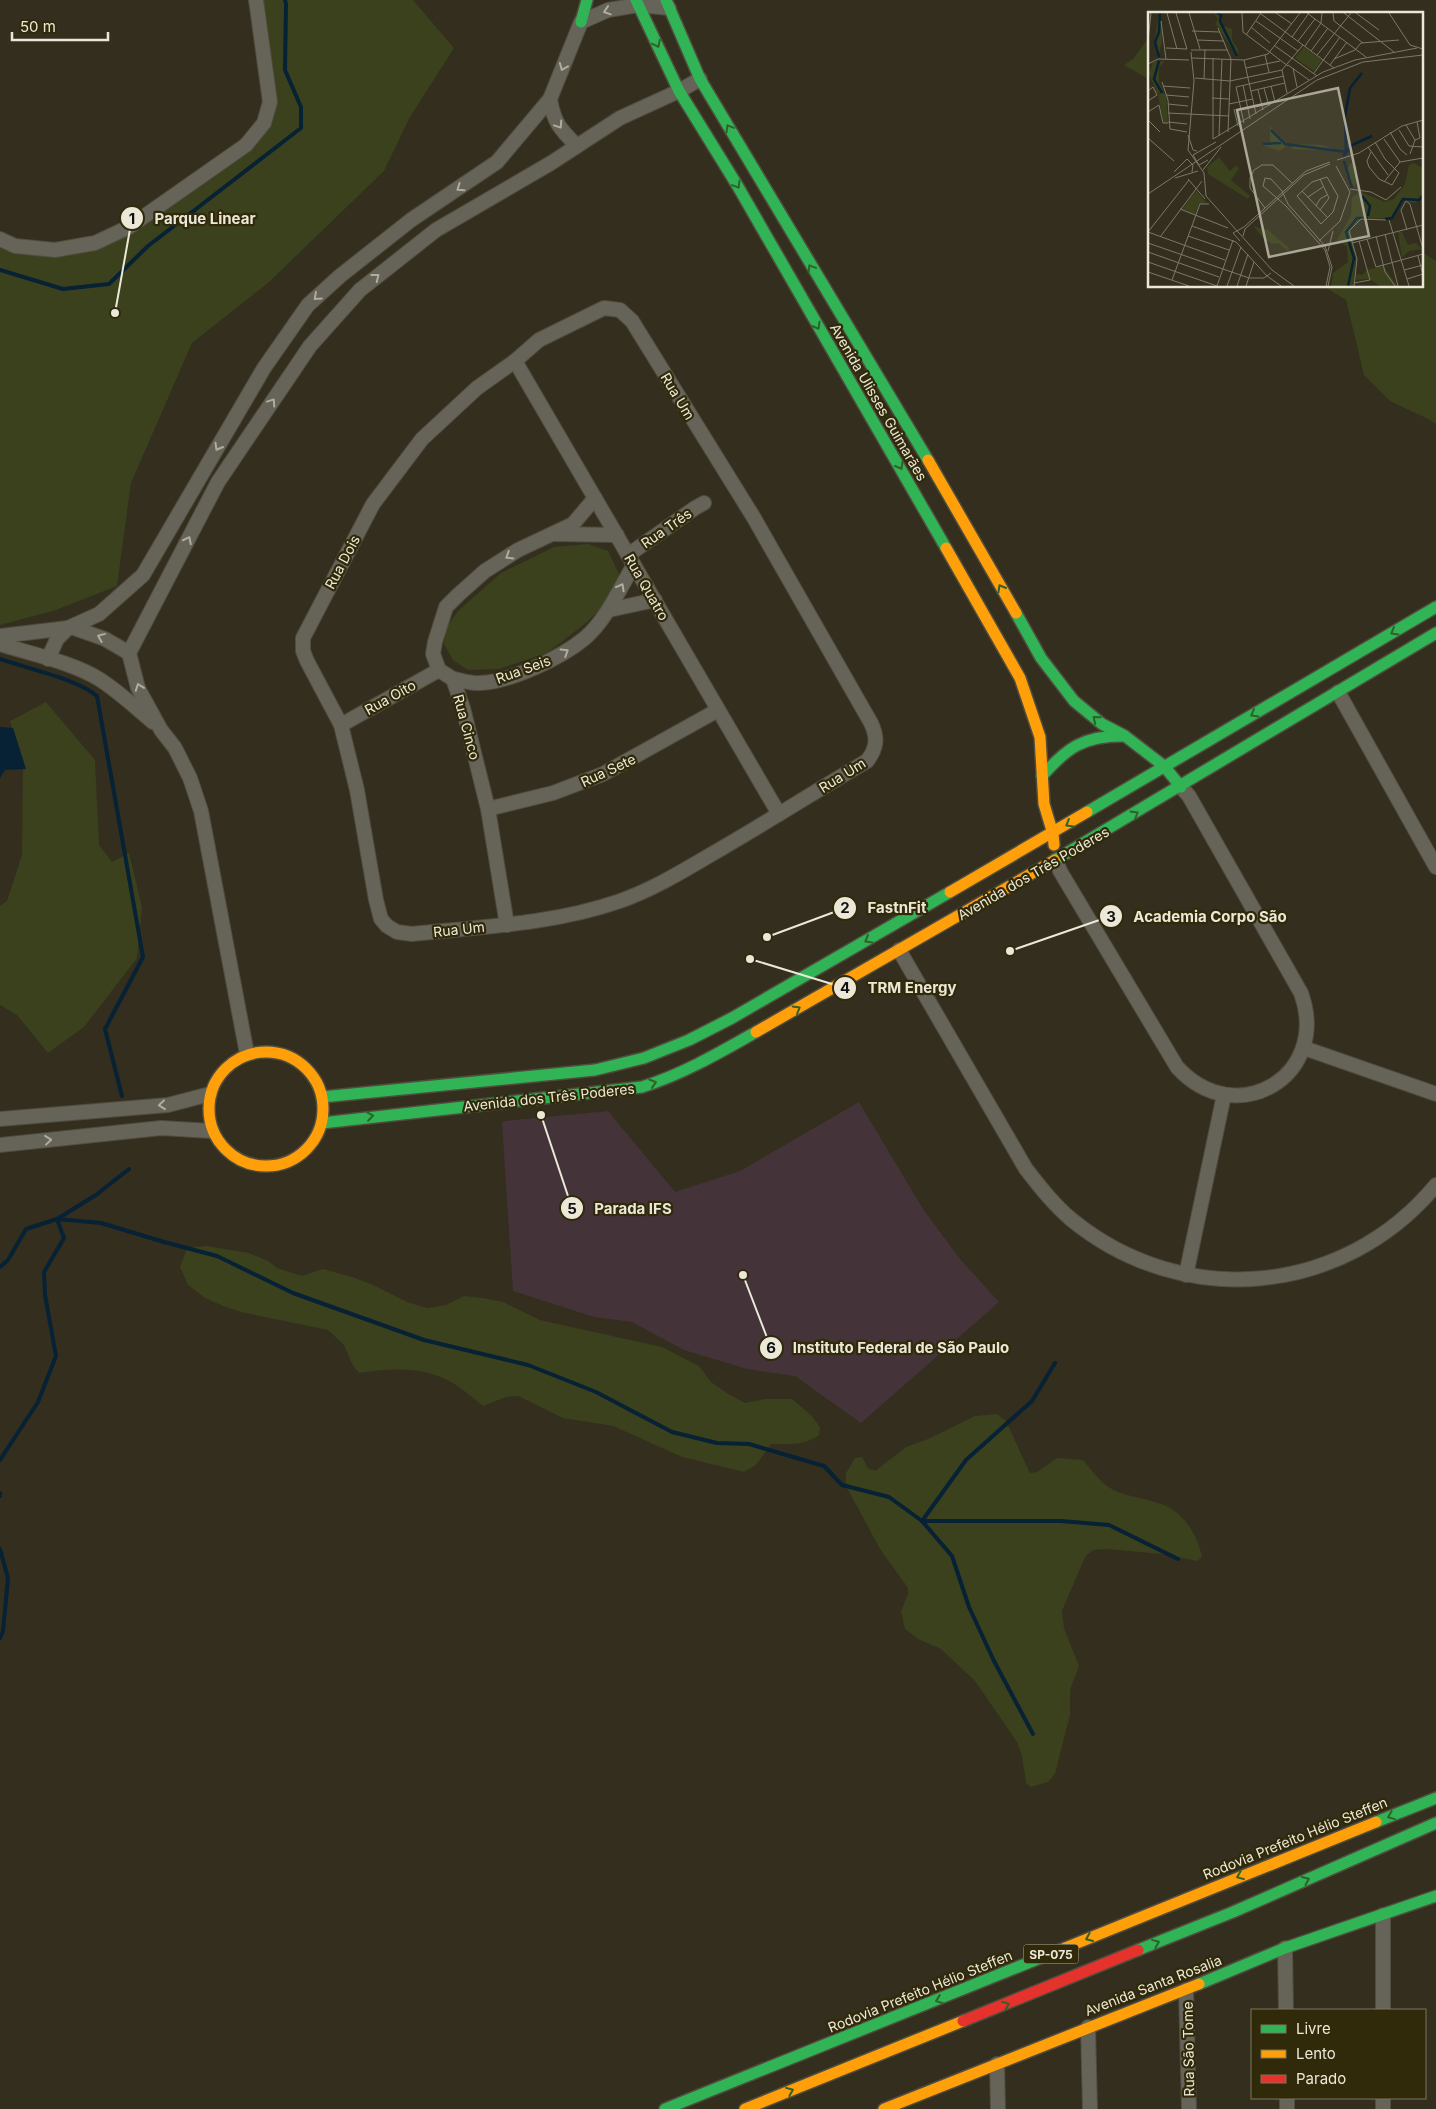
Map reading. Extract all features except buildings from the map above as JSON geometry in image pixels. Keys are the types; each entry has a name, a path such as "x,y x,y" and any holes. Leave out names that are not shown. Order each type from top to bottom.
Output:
{"main road":[{"path":"581,22 587,0"},
{"name":"Avenida Ulisses Guimarães","path":"637,2 679,91 737,185 1020,678 1040,737 1044,804 1053,834 1056,860"},
{"name":"Avenida Ulisses Guimarães","path":"668,4 700,79 864,356 913,434 1041,658 1074,702 1102,724 1126,736 1164,766 1181,787"},
{"name":"Avenida dos Três Poderes","path":"322,1097 595,1070 623,1066 653,1057 712,1030 1053,834 1164,766 1436,607"},
{"name":"Avenida dos Três Poderes","path":"322,1123 389,1114 590,1094 642,1086 667,1079 696,1066 1056,860 1436,633"},
{"path":"1042,776 1063,753 1079,742 1103,735 1126,736"},
{"path":"266,1051 285,1055 302,1064 315,1079 322,1097 324,1110 322,1123 315,1139 303,1153 288,1162 270,1166 252,1165 236,1158 222,1146 212,1131 208,1112 210,1094 218,1076 231,1063 247,1054 266,1051"},
{"name":"Rodovia Prefeito Hélio Steffen","path":"665,2109 1433,1799"},
{"name":"SP-075","path":"744,2109 1232,1912 1436,1823"},
{"name":"Avenida Santa Rosalia","path":"890,2108 1088,2027 1186,1990 1285,1948 1436,1896"}],"street":[{"path":"0,239 15,246 55,250 95,243 129,227 246,145 264,123 270,102 256,0"},
{"path":"0,636 69,627 99,614 143,575 264,368 308,306 340,276 412,220 498,162 550,99 581,22 608,10 637,2 668,4"},
{"path":"247,1054 201,811 190,778 175,748 161,730 138,688 129,653 218,482 316,339 360,290 436,230 577,146 620,118 679,91 700,79"},
{"path":"550,99 553,117 558,126 577,146"},
{"name":"Rua Dois","path":"387,926 381,918 376,900 357,790 341,726 303,651 303,638 307,627 373,504 422,439 476,388 515,361 539,340 604,308 620,310"},
{"name":"Rua Um","path":"387,926 397,932 412,934 506,924 582,912 620,901 643,892 779,814 867,761 874,753 876,745 875,731 750,512 632,321 620,310"},
{"name":"Rua Quatro","path":"515,361 779,814"},
{"path":"439,670 433,654 446,607 485,571 518,550 573,524 595,498"},
{"name":"Rua Três","path":"631,560 704,503"},
{"path":"552,534 616,535"},
{"name":"Rua Seis","path":"453,679 478,684 498,680 546,663 586,638 609,610 631,560"},
{"path":"609,610 655,600"},
{"path":"69,627 105,639 129,653"},
{"path":"48,659 57,639 69,627"},
{"path":"0,644 48,659 97,678 114,689 161,730"},
{"name":"Rua Oito","path":"341,726 439,670"},
{"name":"Rua Cinco","path":"439,670 453,679 463,708 488,810 506,924"},
{"name":"Rua Seis","path":"463,708 478,684"},
{"path":"1338,692 1436,867"},
{"name":"Rua Sete","path":"488,810 553,793 603,774 718,710"},
{"path":"1056,860 1060,871 1177,1067 1193,1082 1208,1090 1224,1095 1246,1095 1268,1089 1293,1068 1304,1048 1307,1037 1308,1015 1301,993 1189,796 1181,787"},
{"path":"899,950 1026,1169 1040,1188 1070,1219 1106,1244 1144,1263 1186,1275 1222,1279 1251,1280 1293,1274 1321,1266 1354,1252 1393,1227 1436,1185"},
{"path":"1304,1048 1436,1094"},
{"path":"0,1119 168,1105 210,1094"},
{"path":"1186,1275 1224,1095"},
{"path":"0,1145 162,1128 212,1131"},
{"path":"1383,1915 1383,2009"},
{"path":"1285,1948 1286,2009"},
{"name":"Rua São Tome","path":"1186,1990 1189,2109"},
{"path":"1088,2027 1090,2109"},
{"path":"997,2064 998,2109"}],"shaded area":[{"path":"859,1102 923,1209 960,1259 999,1302 861,1423 795,1376 747,1369 684,1350 632,1322 594,1317 513,1291 502,1123 505,1121 608,1111 675,1192 740,1171"}],"green space":[{"path":"259,0 413,0 454,48 410,117 384,171 268,283 192,343 131,483 117,586 56,610 0,625 0,244 94,248 265,126"},
{"path":"1148,39 1148,79 1124,65 1133,59"},
{"path":"1424,253 1436,261 1436,424 1390,401 1364,375 1346,300 1326,288 1424,288"},
{"path":"588,544 608,551 619,574 611,599 586,623 547,653 499,669 468,670 453,660 444,644 447,626 459,610 501,573 554,547"},
{"path":"46,702 95,760 99,845 112,862 129,853 142,907 137,958 84,1027 48,1053 17,1015 0,1005 0,906 7,901 22,855 23,766 10,721"},
{"path":"207,1246 249,1253 268,1261 277,1268 302,1276 323,1269 352,1277 407,1302 427,1308 446,1305 464,1296 483,1298 503,1302 540,1320 662,1347 699,1366 711,1382 745,1403 765,1399 792,1399 811,1415 820,1427 819,1435 802,1443 771,1444 756,1465 744,1472 682,1457 613,1426 563,1418 518,1396 506,1397 483,1406 451,1382 429,1373 394,1369 359,1373 352,1364 344,1345 328,1330 241,1312 205,1298 188,1285 180,1267 187,1248"},
{"path":"997,1414 1006,1421 1030,1473 1037,1472 1057,1458 1083,1460 1100,1480 1113,1490 1161,1504 1176,1512 1193,1532 1202,1557 1197,1561 1163,1554 1107,1549 1093,1550 1085,1557 1062,1611 1064,1628 1079,1666 1070,1690 1070,1715 1055,1774 1048,1782 1031,1787 1026,1783 1022,1756 1017,1742 975,1681 941,1649 918,1639 905,1629 901,1611 908,1594 908,1588 880,1549 846,1486 846,1473 855,1458 862,1457 868,1468 875,1471 906,1447 928,1439 975,1416"}],"water":[{"path":"0,727 13,728 26,769 5,770 0,778"}],"waterway":[{"path":"0,270 63,289 109,284 148,246 301,128 301,107 285,70 285,0"},
{"path":"0,659 65,679 97,696 143,957 105,1029 122,1096"},
{"path":"129,1169 96,1195 57,1219 101,1223 217,1256 293,1293 424,1340 528,1365 596,1392 672,1432 717,1443 749,1444 824,1466 842,1485 889,1497 922,1521 952,1556 969,1607 994,1661 1033,1734"},
{"path":"0,1267 8,1260 26,1229 57,1219 64,1238 44,1272 45,1295 56,1356 38,1402 0,1460"},
{"path":"922,1521 966,1460 1032,1401 1055,1363"},
{"path":"922,1521 1061,1521 1109,1525 1178,1559"},
{"path":"0,1549 8,1578 3,1631 0,1638"}],"traffic: fast":[{"path":"581,22 587,0"},
{"path":"636,0 679,91 737,185 946,548"},
{"path":"666,0 700,79 928,460"},
{"path":"1087,812 1436,607"},
{"path":"1016,613 1041,658 1074,701 1102,724 1125,736 1164,766 1181,787"},
{"path":"1055,860 1436,633"},
{"path":"1042,776 1068,751 1086,741 1122,736"},
{"path":"322,1097 595,1070 644,1058 689,1040 732,1018 950,892"},
{"path":"322,1123 642,1087 686,1069 756,1032"},
{"path":"1376,1822 1436,1798"},
{"path":"1138,1950 1233,1912 1436,1823"},
{"path":"1199,1984 1285,1948 1436,1896"},
{"path":"665,2109 1065,1948"}],"traffic: slow":[{"path":"928,460 1016,613"},
{"path":"946,548 1020,678 1040,737 1044,804 1053,834 1054,845"},
{"path":"950,892 1087,812"},
{"path":"756,1032 1055,860"},
{"path":"266,1052 288,1056 307,1068 319,1087 323,1109 319,1131 307,1150 288,1162 266,1166 244,1162 225,1150 213,1131 209,1109 213,1087 225,1068 244,1056 266,1052"},
{"path":"1065,1948 1376,1822"},
{"path":"884,2109 1199,1984"},
{"path":"745,2109 963,2021"}],"traffic: jam":[{"path":"963,2021 1138,1950"}],"place":[{"name":"Parque Linear","path":"115,313"},
{"name":"FastnFit","path":"767,937"},
{"name":"Academia Corpo São","path":"1010,951"},
{"name":"TRM Energy","path":"750,959"},
{"name":"Parada IFS","path":"541,1115"},
{"name":"Instituto Federal de São Paulo","path":"743,1275"}]}
